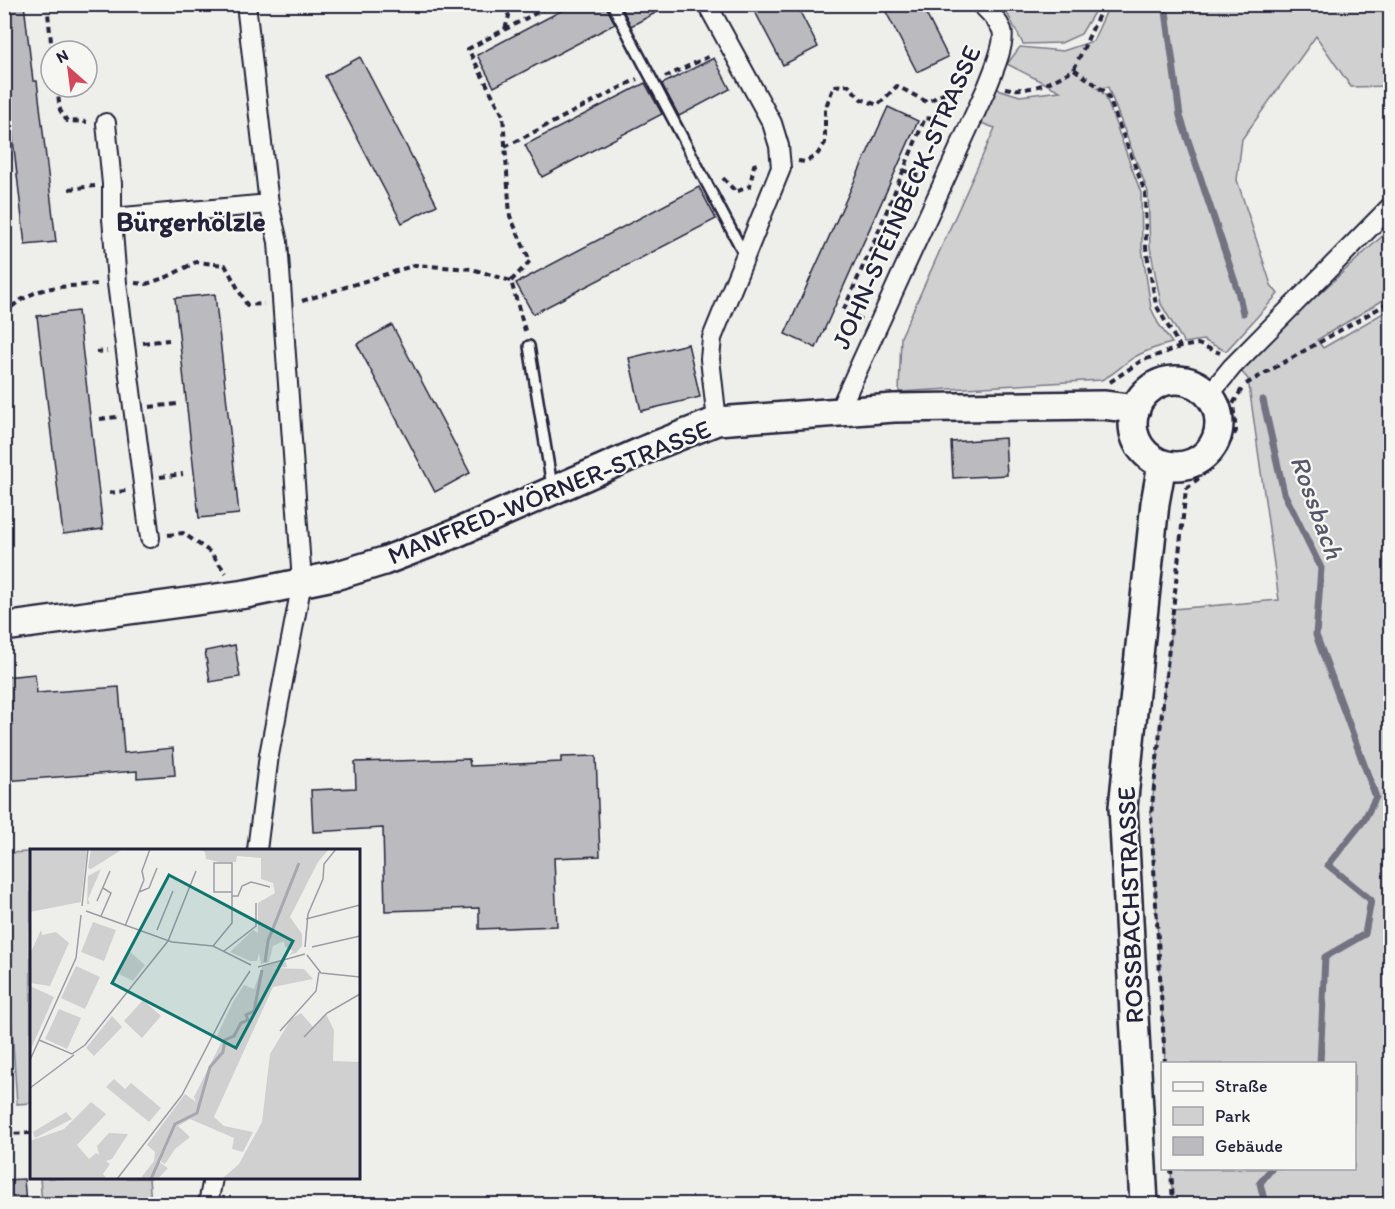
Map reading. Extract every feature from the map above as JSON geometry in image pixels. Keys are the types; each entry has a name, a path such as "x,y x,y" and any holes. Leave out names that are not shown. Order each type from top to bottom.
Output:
{"street":[{"path":"246,4 269,204 279,242 302,582 269,755 257,849"},
{"path":"707,4 772,123 779,146 781,168 712,338 710,358 717,421"},
{"name":"JOHN-STEINBECK-STRASSE","path":"837,413 988,85 1003,32 997,21 981,4"},
{"path":"106,123 112,184 117,283 150,538"},
{"path":"112,218 269,204"},
{"path":"1209,395 1232,367 1390,207"},
{"path":"1168,381 1183,381 1198,386 1209,395 1220,421 1218,435 1212,447 1202,458 1176,467 1150,458 1140,448 1133,422 1136,409 1143,396 1154,386 1168,381"},
{"name":"MANFRED-WÖRNER-STRASSE","path":"4,627 232,596 338,575 384,561 454,534 654,446 717,421 894,408 1103,405 1136,409"},
{"name":"ROSSBACHSTRASSE","path":"1144,1204 1123,807 1154,515 1162,464"},
{"path":"208,1204 213,1179"}],"lane":[{"path":"612,4 746,257"},
{"path":"529,346 553,492"}],"path":[{"path":"47,4 51,39"},
{"path":"502,4 508,16 504,30"},
{"path":"511,281 530,261 510,216 503,115 468,49 553,4"},
{"path":"701,173 714,168 736,192 750,186 754,165 780,159 805,162 817,155 825,143 825,109 834,86 848,85 861,99 878,105 897,86 927,102 944,93 988,85 1017,91 1053,83 1074,69 1102,8 1101,4"},
{"path":"505,147 651,78 730,46"},
{"path":"1074,69 1107,93 1145,192 1146,248 1156,306 1180,347"},
{"path":"843,311 925,118 936,119 944,93"},
{"path":"59,99 60,110 67,121 106,123"},
{"path":"1165,1062 1151,815 1186,489 1220,460 1236,431 1233,404 1245,384 1390,302"},
{"path":"125,345 169,340"},
{"path":"1103,405 1109,382 1141,361 1180,347 1198,344 1219,352 1232,367"},
{"path":"150,538 183,533 210,552 226,573 232,596"},
{"path":"4,1134 30,1133"},
{"path":"1171,1170 1173,1204"}],"green space":[{"path":"1095,4 1096,9 1081,34 1061,43 1023,44 1003,5"},
{"path":"1107,5 1390,5 1390,86 1351,87 1316,36 1242,139 1237,180 1271,285 1278,294 1226,351 1203,340 1184,343 1161,304 1150,247 1148,192 1108,87 1097,88 1105,95 1141,193 1142,248 1151,308 1172,343 1140,354 1101,380 899,392 901,337 995,128 981,123 994,88 1020,96 1060,91 1007,64 1020,47 1063,51 1093,41 1108,8"},
{"path":"1390,229 1390,296 1317,340 1323,348 1390,309 1390,1204 1173,1204 1171,1170 1356,1170 1356,1062 1165,1062 1151,815 1173,609 1279,600 1248,379 1241,371 1296,315"},
{"path":"30,852 30,1103 17,1104 5,922 5,853"},
{"path":"40,1179 149,1179 151,1204 42,1204"}],"building":[{"path":"4,4 24,4 33,81 37,81 56,242 25,245 7,87 4,87"},
{"path":"574,4 605,4 615,24 494,87 477,55"},
{"path":"620,4 672,4 631,26"},
{"path":"751,4 796,4 818,47 783,65"},
{"path":"882,4 921,4 948,57 917,72"},
{"path":"360,57 437,205 402,223 325,76"},
{"path":"714,58 730,89 679,116 662,84"},
{"path":"645,83 662,114 542,177 525,145"},
{"path":"888,107 918,121 816,348 785,334"},
{"path":"699,187 716,219 533,314 516,283"},
{"path":"215,294 239,514 199,518 175,298"},
{"path":"78,311 103,529 63,534 37,316"},
{"path":"392,325 470,473 435,492 357,344"},
{"path":"688,344 700,397 641,411 629,358"},
{"path":"1005,438 1007,475 953,478 951,442"},
{"path":"235,645 240,677 210,682 205,651"},
{"path":"35,674 37,693 119,687 124,753 173,748 175,775 137,778 137,771 4,781 4,677"},
{"path":"596,756 600,856 554,858 557,926 479,929 479,908 385,911 383,828 313,832 311,790 356,788 355,762 469,759 470,766 561,762 561,757"},
{"path":"24,1179 26,1204 4,1204 4,1180"}],"waterway":[{"name":"Rossbach","path":"1165,4 1180,116 1238,291 1243,313"},
{"name":"Rossbach","path":"1263,400 1284,493 1321,568 1316,635 1376,797 1364,820 1328,865 1371,900 1365,934 1325,957 1320,1062"},
{"name":"Rossbach","path":"1265,1204 1260,1183 1270,1170"}],"district":[{"name":"Bürgerhölzle","path":"191,222"}]}
